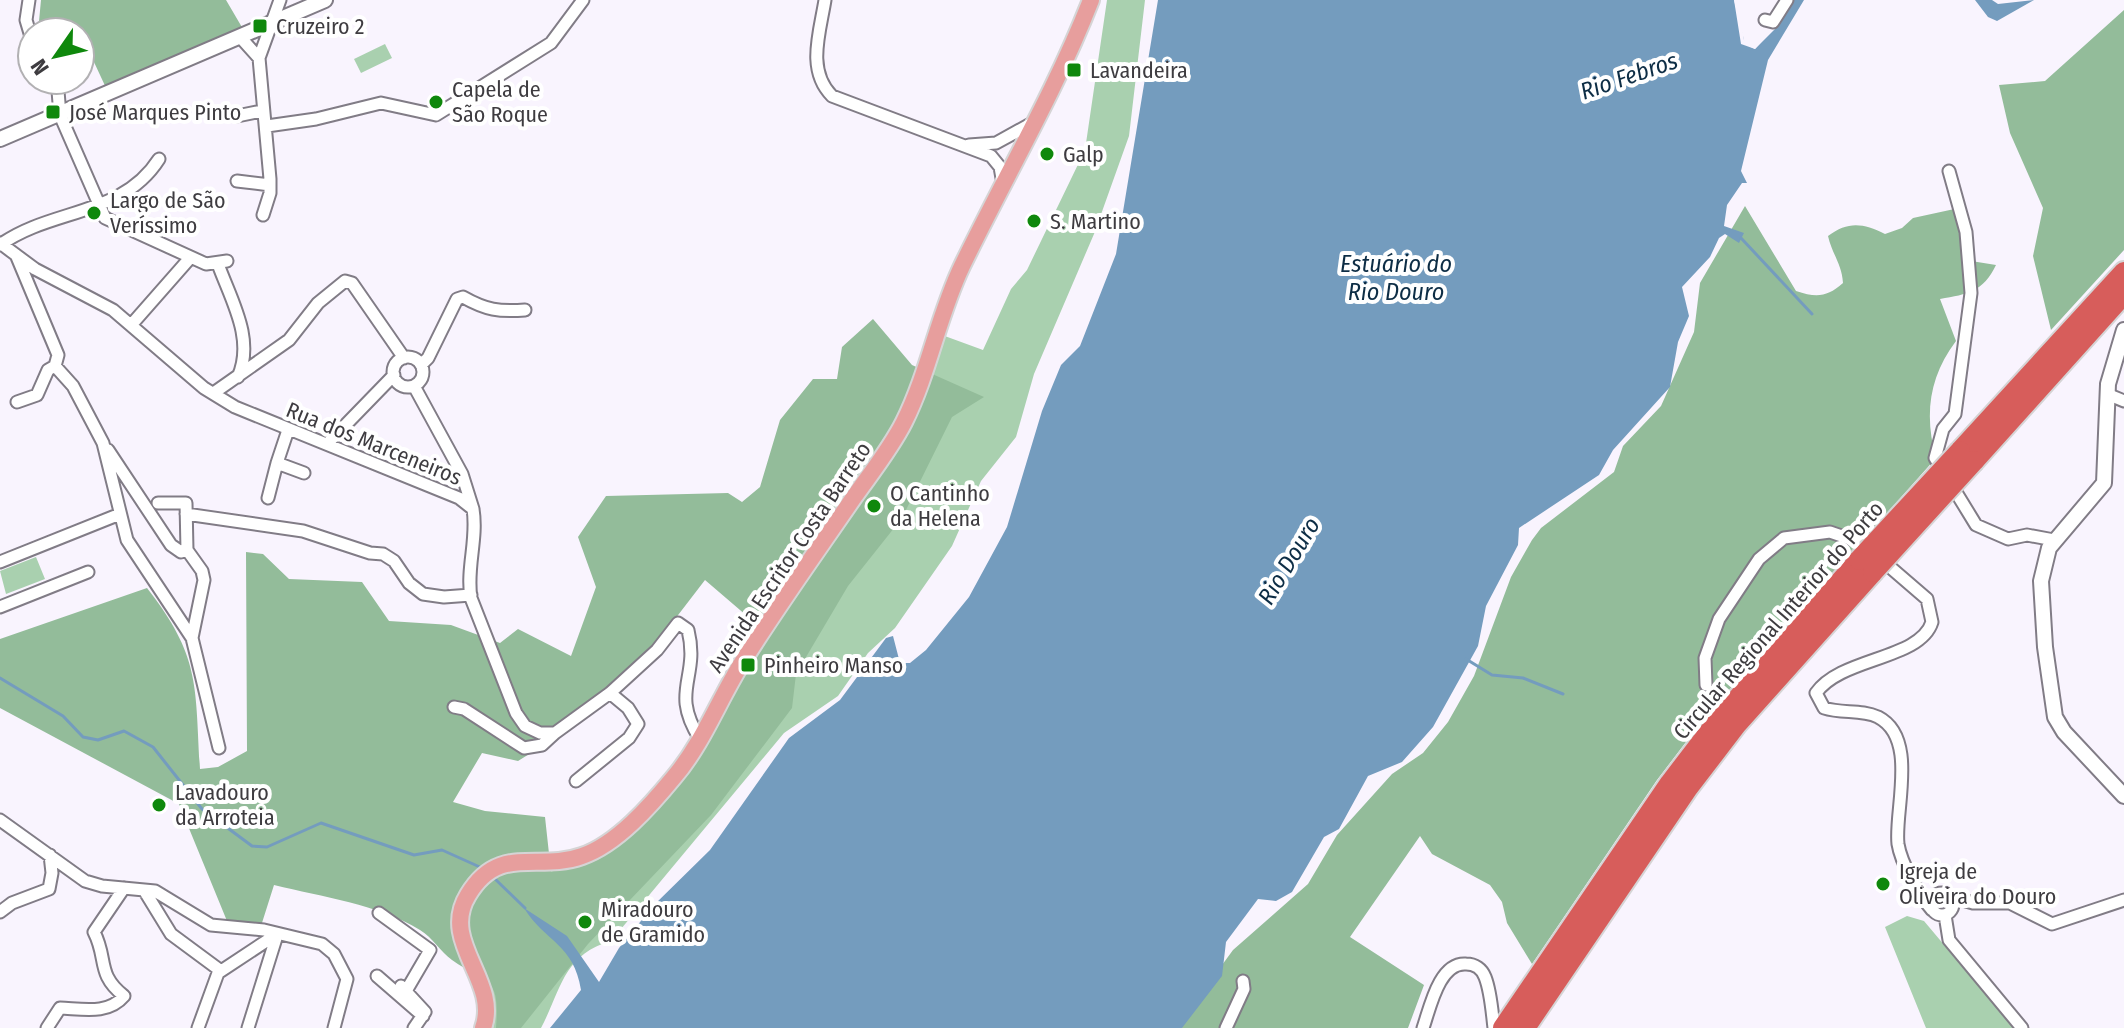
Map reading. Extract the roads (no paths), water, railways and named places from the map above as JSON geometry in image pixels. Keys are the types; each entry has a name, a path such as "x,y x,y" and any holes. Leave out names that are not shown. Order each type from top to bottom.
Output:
{"highway":[{"name":"Circular Regional Interior do Porto","path":"1967,456 2124,272"},
{"name":"Circular Regional Interior do Porto","path":"1525,1028 1597,906 1662,811 1716,723 2124,294"},
{"name":"Circular Regional Interior do Porto","path":"1497,1026 1597,906"}],"main road":[{"name":"Avenida Escritor Costa Barreto","path":"483,1028 489,1008 486,993 467,954 461,927 463,905 474,885 503,864 572,859 600,848 674,777 700,739 743,662 904,423 961,268 1004,185 1091,0"}],"street":[{"path":"263,215 270,185 259,58 275,23 280,0"},
{"path":"0,139 325,0"},
{"path":"267,126 316,119 371,104 436,115 551,43 583,0"},
{"path":"825,0 816,56 819,80 832,96 991,156 1016,160"},
{"path":"1765,20 1773,22 1787,0"},
{"path":"241,38 259,58"},
{"path":"58,96 60,115 105,218 190,258 223,262 241,326 244,356 237,377"},
{"path":"237,116 262,111"},
{"path":"968,145 996,143 1034,122"},
{"path":"996,143 1016,160"},
{"path":"991,156 1000,167 1004,185"},
{"path":"0,244 31,228 99,207 133,187 159,159"},
{"path":"1949,171 1966,232 1971,293 1955,414 1943,429 1935,458 1976,525 2008,539 2027,535 2054,540"},
{"path":"237,181 270,185"},
{"name":"Rua dos Marceneiros","path":"0,244 35,269 98,299 209,390 235,407 459,498 473,509 471,595 516,713 532,731 555,733"},
{"path":"17,256 58,355 55,366 48,370 37,395 17,402"},
{"path":"132,324 190,258"},
{"path":"209,390 237,377 289,340 318,303 345,281 352,283 404,358"},
{"path":"414,386 422,377 421,365 428,358 452,304 460,298 486,310 525,310"},
{"path":"2124,330 2116,348 2107,394 2104,483 2054,540 2045,556 2041,581 2045,647 2055,717 2064,732 2124,796"},
{"path":"414,386 401,385 394,375 394,366 404,358 411,358 421,365"},
{"path":"55,366 73,386 103,443 171,545 181,552 187,550"},
{"path":"328,443 394,375"},
{"path":"414,386 462,474 473,509"},
{"path":"2107,394 2124,401"},
{"path":"268,498 288,430"},
{"path":"103,443 120,514 137,558 178,611 192,638 219,748"},
{"path":"277,463 304,473"},
{"path":"158,503 186,503 187,550 202,571 204,580 192,638"},
{"path":"0,562 120,514"},
{"path":"186,514 303,531 383,554 394,561 409,583 423,594 444,597 471,595"},
{"path":"1706,685 1705,658 1719,619 1759,559 1784,538 1813,532 1852,537 1918,591 1933,613 1926,634 1912,644 1834,675 1816,693 1824,708 1865,712 1881,718 1892,731 1901,757 1898,840 1932,910"},
{"path":"0,607 88,572"},
{"path":"178,611 197,613"},
{"path":"454,707 464,709 524,748 542,745 610,693 657,650 678,623 688,630 692,647 692,665 684,705 700,739"},
{"path":"576,781 629,738 638,724 628,708 610,693"},
{"path":"0,820 85,881 155,891 211,925 322,944 343,967 347,979 334,1028"},
{"path":"0,912 12,903 49,889 52,873 50,855"},
{"path":"1912,874 1927,887 1945,894 1978,903 2010,903 2052,924 2124,900"},
{"path":"47,1028 60,1008 105,1009 115,1006 124,996 106,981 100,943 94,932 124,888"},
{"path":"144,890 171,934 221,971"},
{"path":"1932,910 1932,899 1945,894"},
{"path":"1945,894 1949,940 2022,1028"},
{"path":"1932,910 1948,913 1978,903"},
{"path":"379,913 430,950 404,988 421,1004 423,1016 414,1028"},
{"path":"198,1028 221,971 277,934"},
{"path":"248,1028 277,934"},
{"path":"1423,1028 1446,971 1458,964 1479,967 1486,978 1497,1026"},
{"path":"377,976 423,1016"},
{"path":"1226,1028 1244,989 1243,981"}],"water":[{"name":"Estuário do Rio Douro","path":"1158,0 1734,0 1745,44 1755,49 1777,27 1793,0 1804,0 1768,60 1741,171 1747,183 1742,183 1727,205 1724,226 1744,233 1739,243 1725,234 1719,238 1710,257 1682,287 1689,316 1678,342 1670,387 1613,450 1599,475 1519,528 1518,545 1486,606 1478,646 1433,727 1402,762 1368,776 1339,829 1324,837 1292,892 1276,901 1258,899 1226,942 1222,976 1182,1028 550,1028 581,990 572,963 524,908 567,936 599,982 619,948 653,906 710,850 789,738 840,700 886,638 893,636 900,663 910,663 926,650 969,597 1007,527 1042,411 1061,365 1080,346 1116,254"},
{"path":"1975,0 1992,0 1998,4 2034,0 1997,21 1988,17"}],"waterway":[{"path":"1741,238 1812,314"},
{"path":"1466,659 1492,675 1523,678 1563,694"},
{"path":"0,678 63,716 83,737 98,740 124,731 153,747 202,809 252,846 267,847 321,823 414,855 442,850 482,868"},
{"path":"493,877 525,908"}],"place":[{"name":"Cruzeiro 2","path":"260,26"},
{"name":"Lavandeira","path":"1074,70"},
{"name":"Capela de São Roque","path":"436,102"},
{"name":"José Marques Pinto","path":"53,112"},
{"name":"Galp","path":"1047,154"},
{"name":"Largo de São Veríssimo","path":"94,213"},
{"name":"S. Martino","path":"1034,221"},
{"name":"O Cantinho da Helena","path":"874,506"},
{"name":"Pinheiro Manso","path":"748,665"},
{"name":"Lavadouro da Arroteia","path":"159,805"},
{"name":"Igreja de Oliveira do Douro","path":"1883,884"},
{"name":"Miradouro de Gramido","path":"585,922"}],"water label":[{"name":"Rio Febros","path":"1629,76"},
{"name":"Rio Douro","path":"1289,561"}]}
